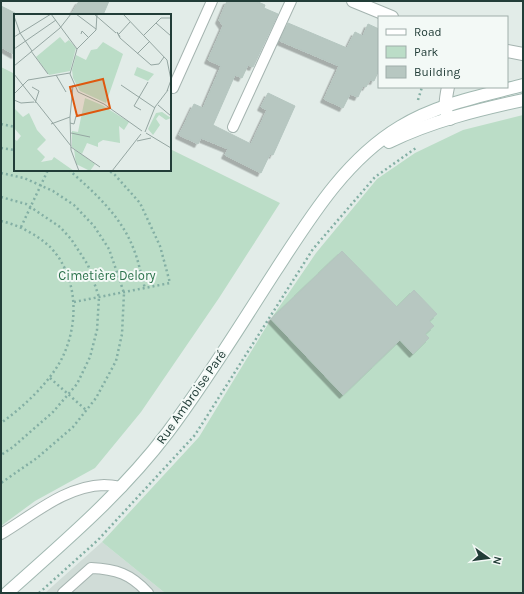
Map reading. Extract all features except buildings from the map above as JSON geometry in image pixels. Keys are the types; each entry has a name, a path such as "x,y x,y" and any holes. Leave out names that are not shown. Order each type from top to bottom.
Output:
{"street":[{"path":"353,1 390,16"},
{"path":"508,51 523,54"},
{"name":"Rue Ambroise Paré","path":"7,593 95,514 145,461 177,420 301,231 344,174 362,155 382,139 417,118 462,100 523,85"},
{"path":"448,88 446,112 450,119"},
{"name":"Rue Ambroise Paré","path":"344,174 370,154 400,136 482,109 523,100"}],"lane":[{"path":"173,88 212,1"},
{"path":"233,127 291,1"},
{"path":"1,534 51,502 79,490 104,485 122,487"},
{"path":"63,593 90,568 108,569 125,575 138,582 148,593"}],"path":[{"path":"417,104 422,88"},
{"path":"1,124 14,127"},
{"path":"39,593 98,540 195,435 313,249 375,176 415,148 422,145"},
{"path":"1,148 14,150"},
{"path":"21,227 48,171"},
{"path":"70,171 108,206 124,229 134,250 145,288"},
{"path":"74,302 170,284 160,246 140,203 115,175 109,171"},
{"path":"1,172 24,178 53,191 74,205 94,226 109,249 124,292 122,334 116,360 96,398 73,427 37,458 1,483"},
{"path":"1,197 26,204 60,227 71,239 88,265 99,297 97,330 90,357 77,384 53,412 13,447 1,455"},
{"path":"1,221 21,227 50,246 61,261 68,275 74,302 74,320 68,343 50,378 15,412 1,423"},
{"path":"50,378 86,410"}],"shaded area":[{"path":"102,542 165,593 45,593"}],"green space":[{"name":"Cimetière Delory","path":"1,67 14,74 14,171 171,171 171,149 280,203 219,298 141,412 95,468 35,501 1,526"},
{"path":"523,115 523,593 165,593 102,542 199,437 271,319 316,253 377,179 415,153 463,130"}]}
